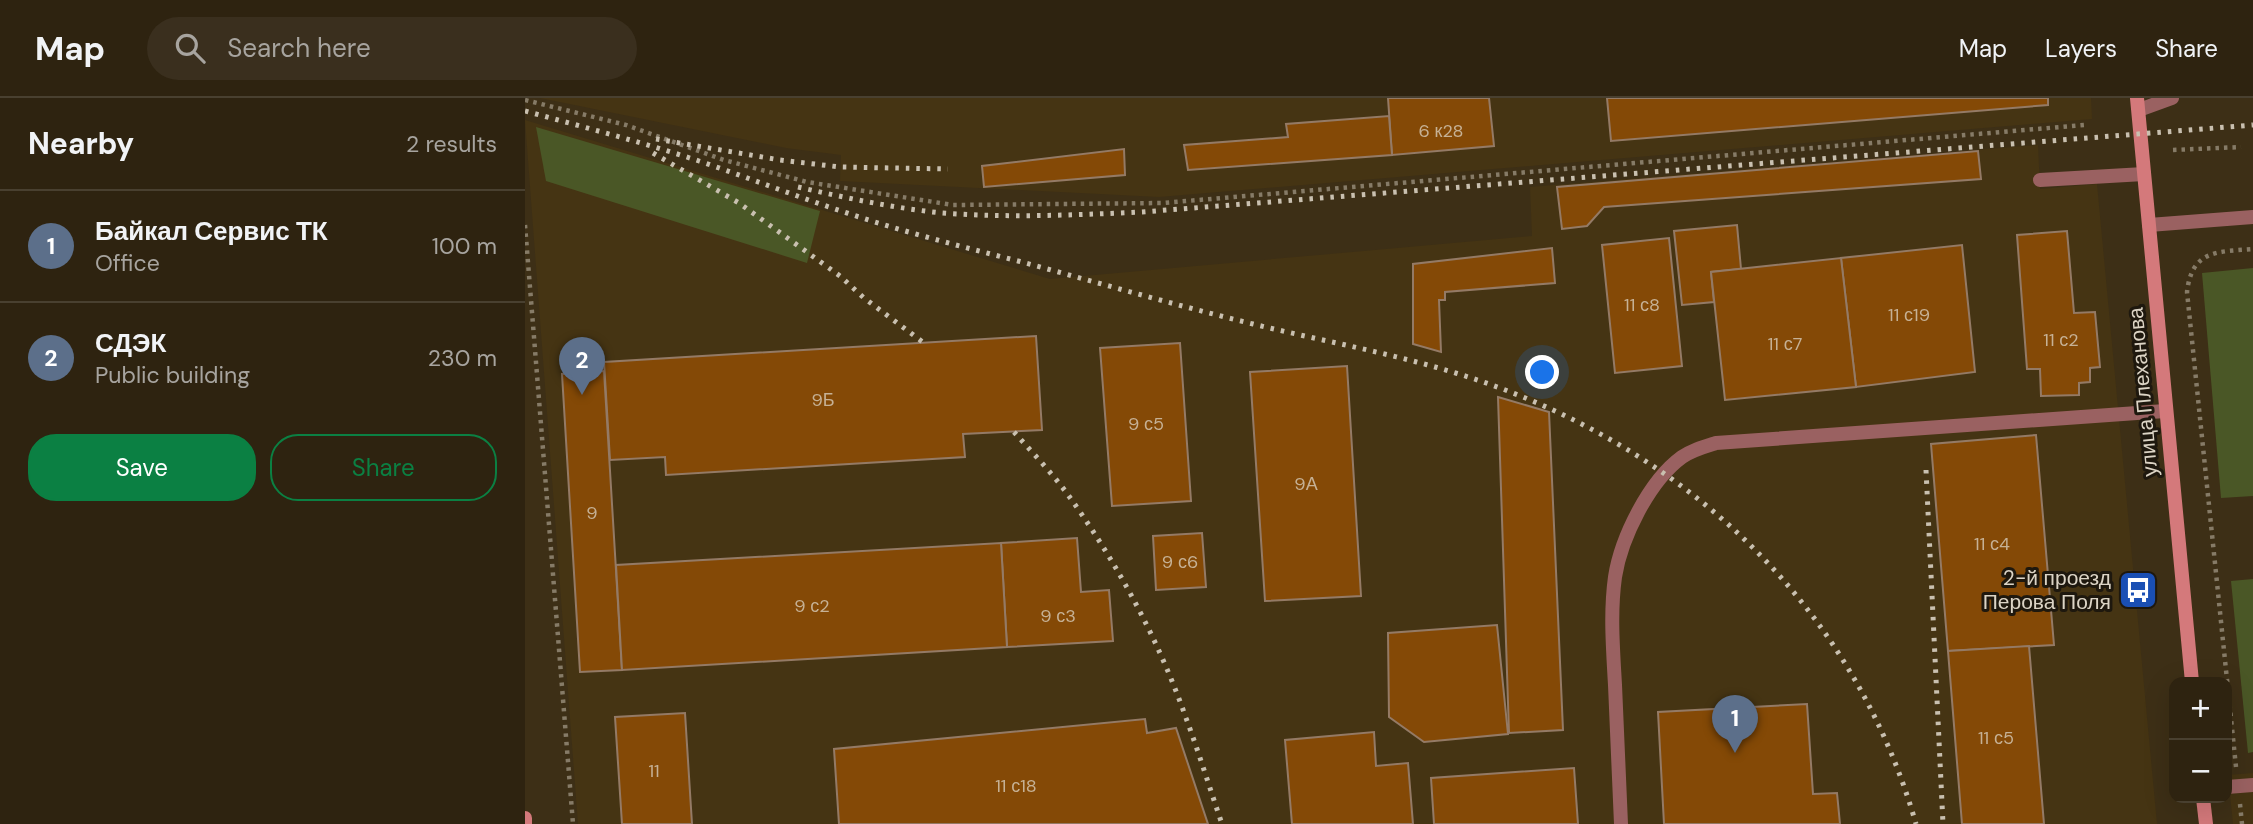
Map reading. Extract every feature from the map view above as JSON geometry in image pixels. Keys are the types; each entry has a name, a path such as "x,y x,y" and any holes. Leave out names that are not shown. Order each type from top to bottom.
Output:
{"main road":[{"name":"улица Плеханова","path":"2138,104 2192,677"},
{"path":"2204,803 2206,824"},
{"path":"525,818 526,824"}],"street":[{"path":"2138,104 2172,98"},
{"path":"2040,180 2144,174"},
{"path":"2149,225 2253,217"},
{"path":"1621,824 1612,611 1616,575 1624,545 1650,492 1679,459 1694,450 1716,443 2165,411"}],"path":[{"path":"525,100 626,125 724,160 807,182 953,205 1163,203 2084,125"},
{"path":"2173,150 2241,147"},
{"path":"525,225 573,824"},
{"path":"2242,824 2187,292 2194,266 2203,257 2216,252 2253,248"}],"shaded area":[{"path":"540,98 2091,98 2092,119 1159,197 840,181 841,155 786,148"},
{"path":"525,120 1050,279 1532,236 1530,187 2038,145 2040,189 2097,184 2157,824 578,824"},
{"path":"2253,773 2253,824 2233,824 2232,775"}],"green space":[{"path":"536,127 820,211 807,263 546,181"},
{"path":"2253,268 2253,496 2221,498 2202,273"},
{"path":"2253,579 2253,752 2248,753 2231,581"}],"building":[{"path":"1388,98 1489,98 1494,146 1392,155"},
{"path":"1607,98 2048,98 2048,105 1611,141"},
{"path":"1389,116 1392,155 1188,170 1184,145 1288,137 1286,124"},
{"path":"1124,149 1125,175 984,187 982,166"},
{"path":"1978,151 1981,179 1604,207 1587,226 1562,229 1557,187"},
{"path":"1737,225 1741,269 1711,272 1714,302 1682,305 1674,231"},
{"path":"2067,231 2074,313 2095,312 2100,367 2090,368 2090,382 2079,383 2079,395 2041,396 2040,369 2027,369 2017,235"},
{"path":"1669,238 1682,366 1615,373 1602,245"},
{"path":"1962,245 1975,372 1856,387 1841,258"},
{"path":"1552,248 1555,283 1445,292 1445,300 1439,300 1441,352 1413,344 1413,264"},
{"path":"1841,258 1856,387 1725,400 1711,272"},
{"path":"1036,336 1042,430 963,434 965,457 666,475 665,457 610,460 604,362"},
{"path":"1180,343 1191,501 1112,506 1100,348"},
{"path":"1347,366 1361,596 1265,601 1250,372"},
{"path":"604,371 622,670 580,672 562,374"},
{"path":"1498,397 1549,412 1563,730 1509,733"},
{"path":"2036,435 2054,645 1948,651 1931,444"},
{"path":"1202,533 1206,587 1156,590 1153,536"},
{"path":"1077,538 1081,592 1109,590 1113,641 1007,647 1001,543"},
{"path":"1001,543 1007,647 622,670 616,565"},
{"path":"1497,625 1508,734 1424,742 1389,717 1388,633"},
{"path":"2029,646 2044,824 1962,824 1948,651"},
{"path":"1807,704 1813,794 1837,793 1840,824 1664,824 1658,712"},
{"path":"685,713 692,824 622,824 615,717"},
{"path":"1145,719 1147,733 1176,728 1208,824 839,824 834,749"},
{"path":"1374,732 1376,766 1408,763 1413,824 1292,824 1285,740"},
{"path":"1574,768 1578,824 1434,824 1431,778"}],"railway":[{"path":"525,111 678,154 912,233 1224,317 1377,352 1470,377 1573,420 1641,458 1704,504 1761,556 1811,614 1854,678 1889,748 1916,824"},
{"path":"798,187 906,208 967,215 1142,212 2253,125"},
{"path":"656,139 780,160 840,167 948,169"},
{"path":"653,153 739,203 840,276 864,298 924,343"},
{"path":"1014,432 1066,492 1102,545 1134,601 1175,688 1222,824"},
{"path":"1926,470 1943,824"}],"place":[{"name":"СДЭК","path":"582,395"},
{"name":"2-й проезд Перова Поля","path":"2138,590"},
{"name":"Байкал Сервис ТК","path":"1735,753"}]}
